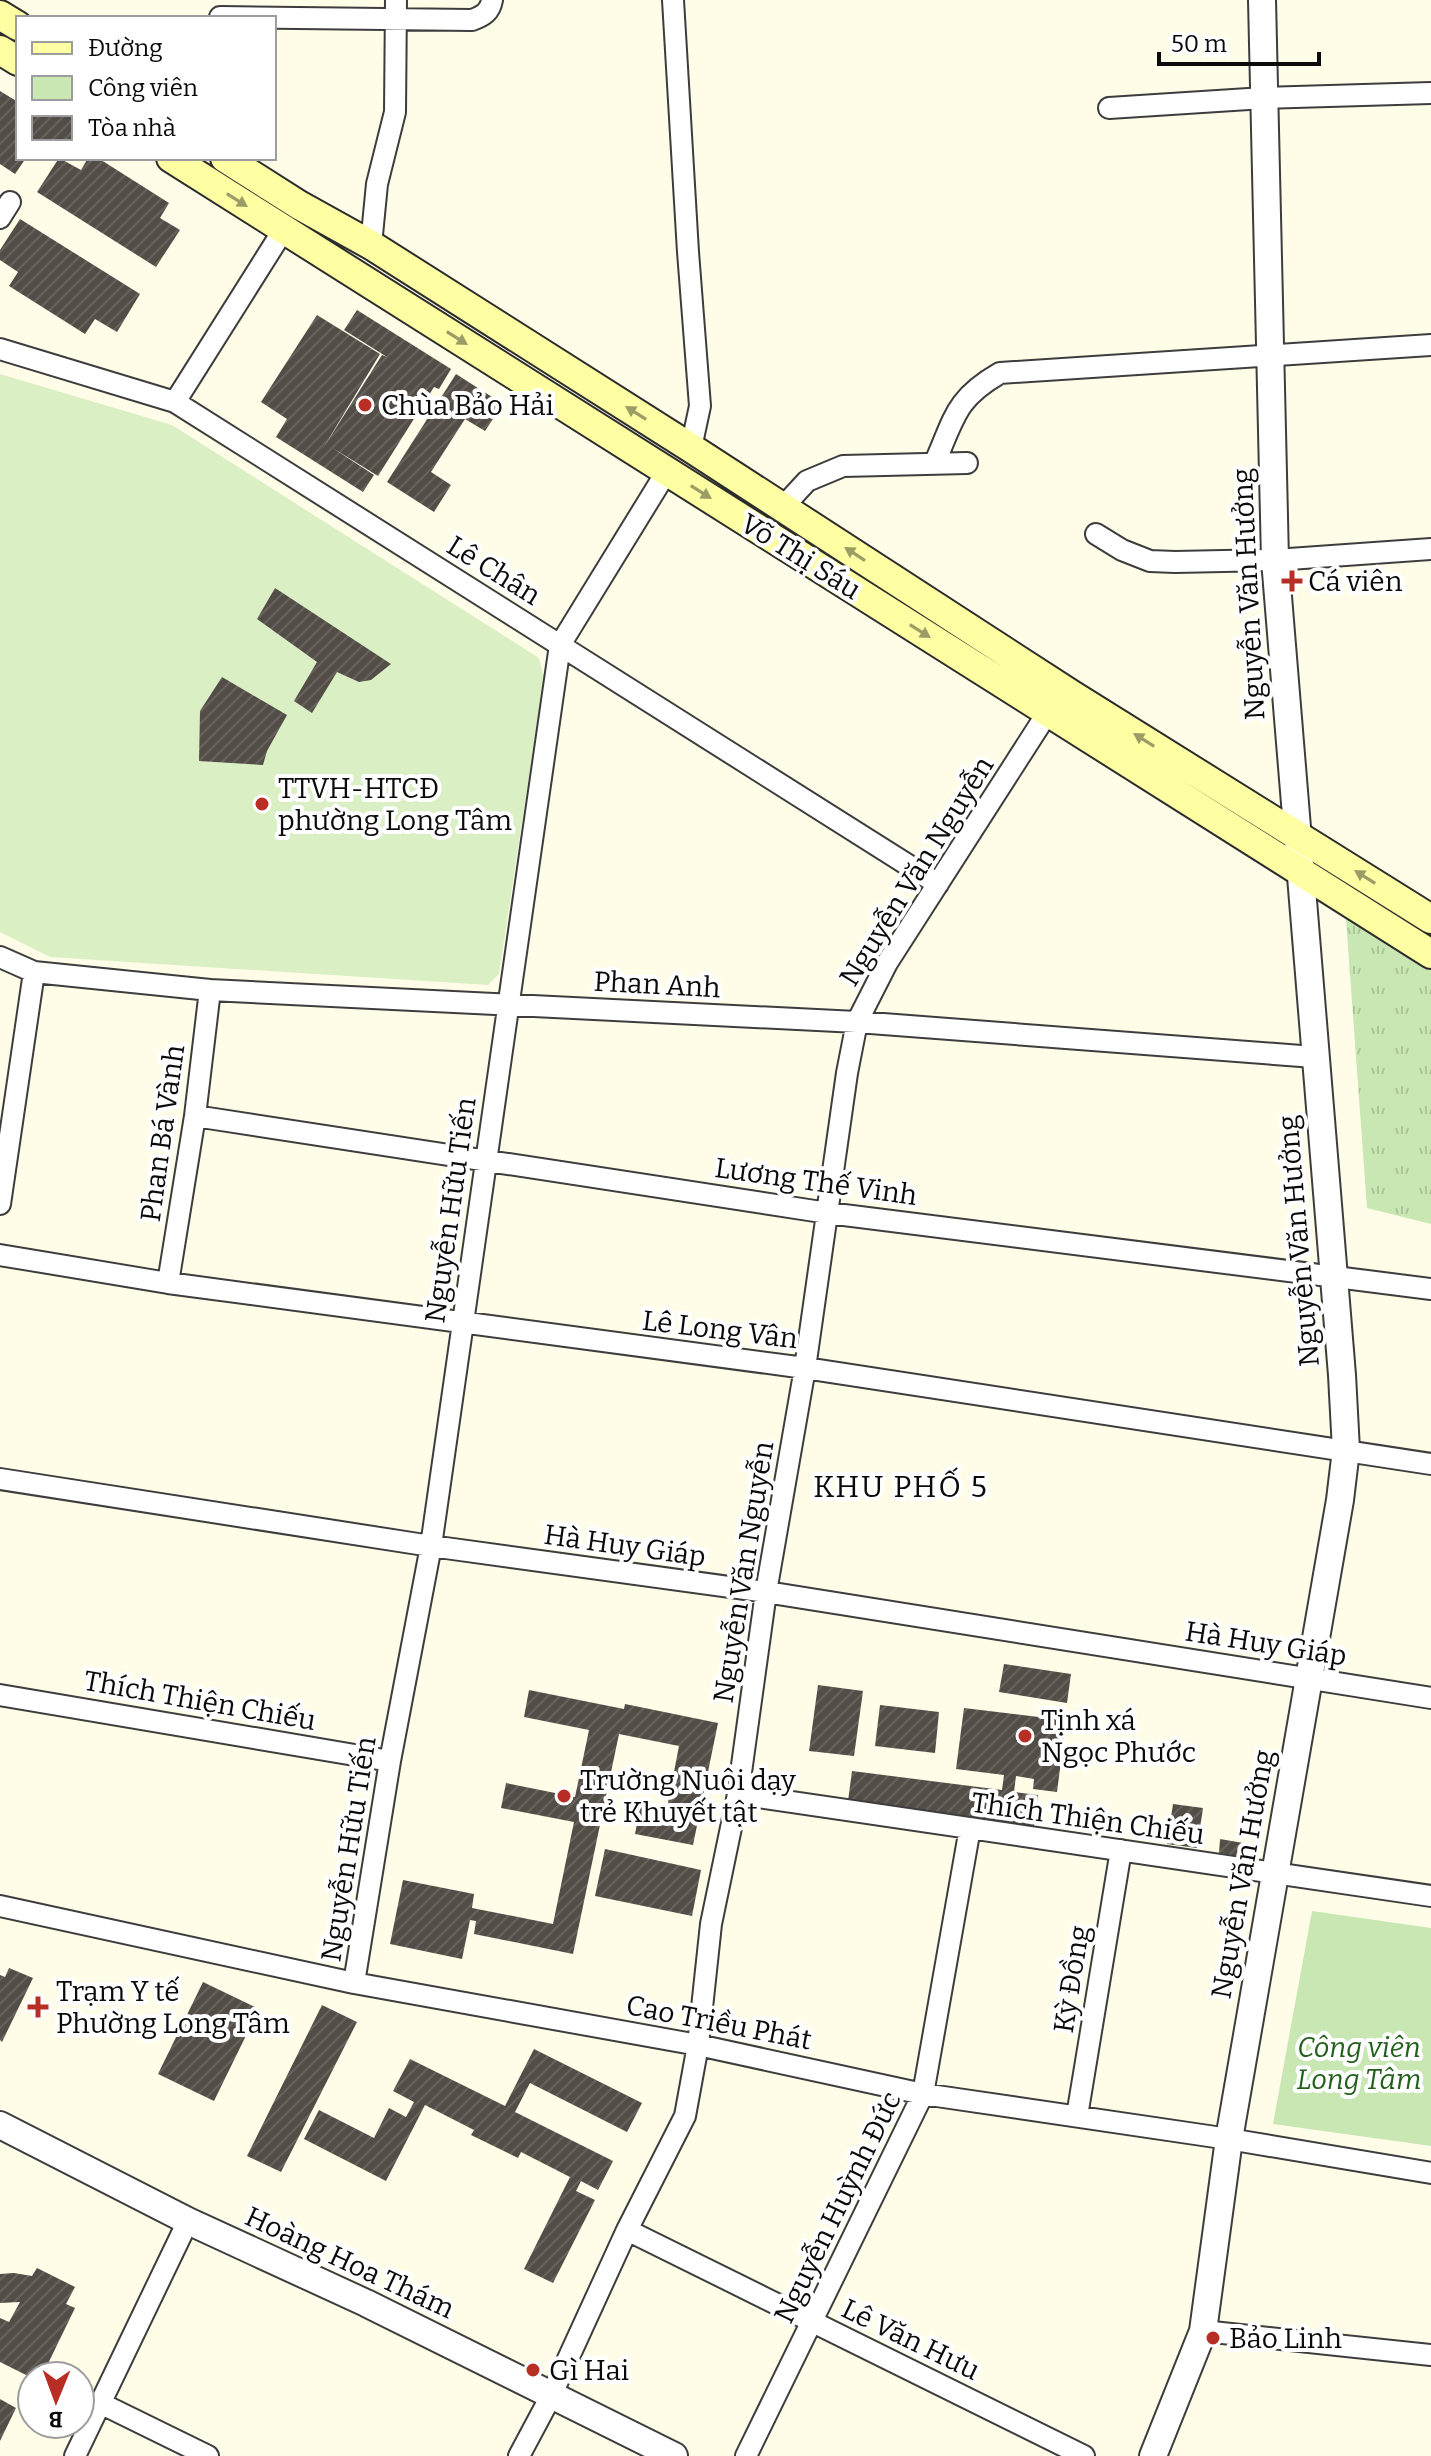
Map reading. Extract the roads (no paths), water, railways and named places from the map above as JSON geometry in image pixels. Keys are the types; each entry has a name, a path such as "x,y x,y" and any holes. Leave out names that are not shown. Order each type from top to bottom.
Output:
{"main road":[{"name":"Võ Thị Sáu","path":"174,160 1431,954"},
{"name":"Võ Thị Sáu","path":"228,160 299,205 371,245 1072,695 1431,919"}],"street":[{"path":"245,16 396,10 472,20 484,15 491,7 492,0"},
{"path":"673,0 700,406 691,448"},
{"name":"Nguyễn Văn Hưởng","path":"1153,2456 1203,2331 1229,2139 1340,1500 1346,1450 1275,560 1262,0"},
{"path":"371,245 377,184 395,112 396,10"},
{"path":"1109,108 1264,98 1431,93"},
{"path":"175,402 284,229"},
{"path":"935,462 961,402 978,386 1000,373 1431,345"},
{"name":"Lê Chân","path":"0,349 175,402 938,884"},
{"path":"783,507 807,481 843,466 967,463"},
{"name":"Nguyễn Hữu Tiến","path":"354,1983 390,1761 431,1546 560,645 667,471"},
{"path":"1096,534 1122,550 1150,561 1275,560 1431,549"},
{"name":"Nguyễn Văn Nguyễn","path":"519,2456 551,2396 627,2230 685,2116 698,2045 711,1924 738,1794 766,1592 805,1368 857,1022 887,963 1048,712"},
{"name":"Phan Anh","path":"0,957 34,972 210,990 857,1022 1314,1057"},
{"path":"0,1204 34,972"},
{"name":"Phan Bá Vành","path":"168,1283 195,1116 210,990"},
{"name":"Lương Thế Vinh","path":"195,1116 828,1213 1431,1289"},
{"name":"Lê Long Vân","path":"0,1255 168,1283 805,1368 1431,1464"},
{"name":"Hà Huy Giáp","path":"0,1479 431,1546 766,1592 1431,1698"},
{"name":"Thích Thiện Chiếu","path":"0,1695 390,1761"},
{"name":"Thích Thiện Chiếu","path":"738,1794 1431,1896"},
{"name":"Nguyễn Huỳnh Đức","path":"746,2456 923,2094 970,1828"},
{"name":"Kỳ Đồng","path":"1077,2116 1121,1850"},
{"name":"Cao Triều Phát","path":"0,1906 354,1983 698,2045 923,2094 1229,2139 1431,2173"},
{"name":"Hoàng Hoa Thám","path":"0,2125 188,2221 366,2303 674,2456"},
{"path":"75,2456 188,2221"},
{"name":"Lê Văn Hưu","path":"627,2230 1084,2456"},
{"path":"1203,2331 1431,2355"},
{"path":"102,2404 208,2456"}],"place":[{"name":"Chùa Bảo Hải","path":"365,405"},
{"name":"Cá viên","path":"1292,581"},
{"name":"TTVH-HTCĐ phường Long Tâm","path":"262,804"},
{"name":"Tịnh xá Ngọc Phước","path":"1025,1736"},
{"name":"Trường Nuôi dạy trẻ Khuyết tật","path":"564,1796"},
{"name":"Trạm Y tế Phường Long Tâm","path":"38,2007"},
{"name":"Bảo Linh","path":"1213,2338"},
{"name":"Gì Hai","path":"533,2370"}],"district":[{"name":"KHU PHỐ 5","path":"901,1487"}],"park label":[{"name":"Công viên Long Tâm","path":"1359,2063"}]}
